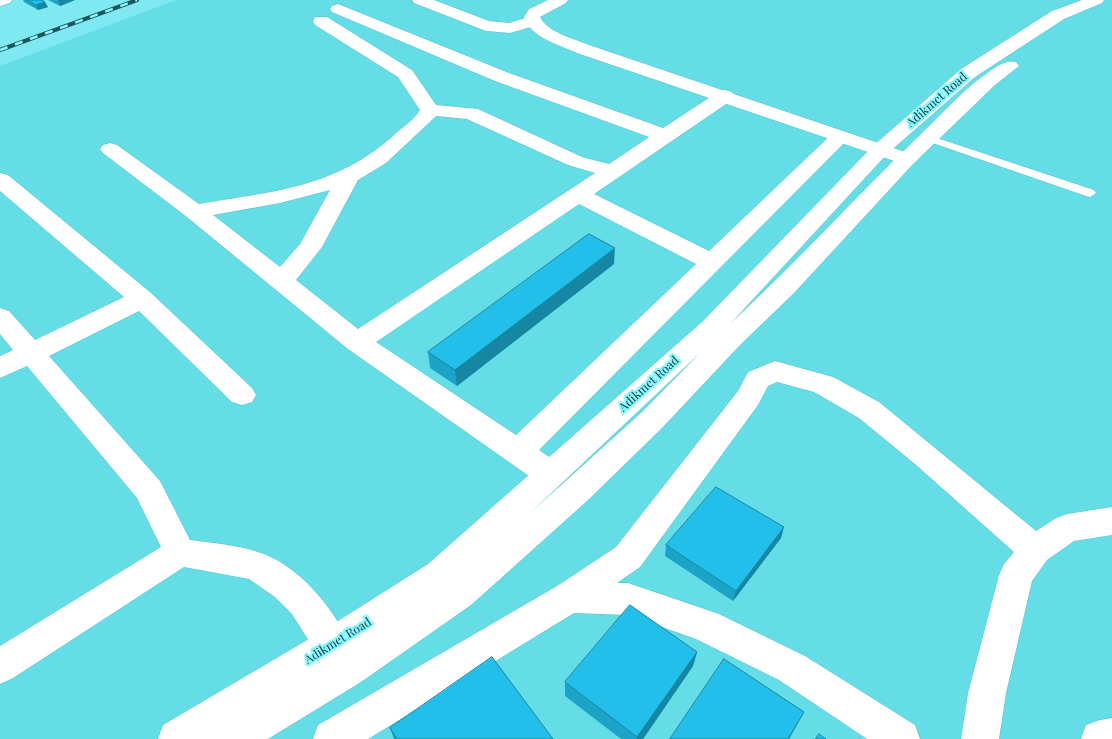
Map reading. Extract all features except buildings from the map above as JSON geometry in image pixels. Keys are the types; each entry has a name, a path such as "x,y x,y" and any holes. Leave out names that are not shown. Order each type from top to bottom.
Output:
{"street":[{"path":"0,2 4,0"},
{"path":"420,0 486,26 510,28 532,21"},
{"path":"532,21 535,13 556,0"},
{"name":"Adikmet Road","path":"176,739 332,646 440,575 712,327 880,150 968,73 1058,16 1096,0"},
{"name":"Adikmet Road","path":"232,739 348,670 459,594 576,492 652,420 731,338 785,287 907,159 988,80 1077,22 1112,6"},
{"path":"338,9 502,77 665,136"},
{"path":"321,21 405,74 412,87 430,110 471,113 575,161 611,172"},
{"path":"532,21 540,29 582,48 907,159"},
{"path":"357,342 725,96"},
{"path":"195,212 339,181 384,155 426,118 430,110"},
{"path":"518,452 840,136"},
{"path":"110,149 195,212 357,342 550,474"},
{"path":"281,282 310,247 349,176"},
{"path":"0,180 142,299 242,395"},
{"path":"577,194 712,262"},
{"path":"0,368 142,299"},
{"path":"0,317 149,490 180,552"},
{"path":"332,739 569,597 628,557 748,398 758,379 776,371 823,384 869,410 926,456 1035,550"},
{"path":"980,739 987,693 1016,575 1035,550 1067,528 1112,522"},
{"path":"0,666 180,552 257,566 287,586 304,603 332,646"},
{"path":"569,597 628,600 706,626 792,668 901,739"},
{"path":"1100,739 1112,737"}],"lane":[{"path":"928,138 1090,193"}],"shaded area":[{"path":"176,0 1112,0 1112,739 0,739 0,66"}],"railway":[{"path":"0,50 137,0"}]}
